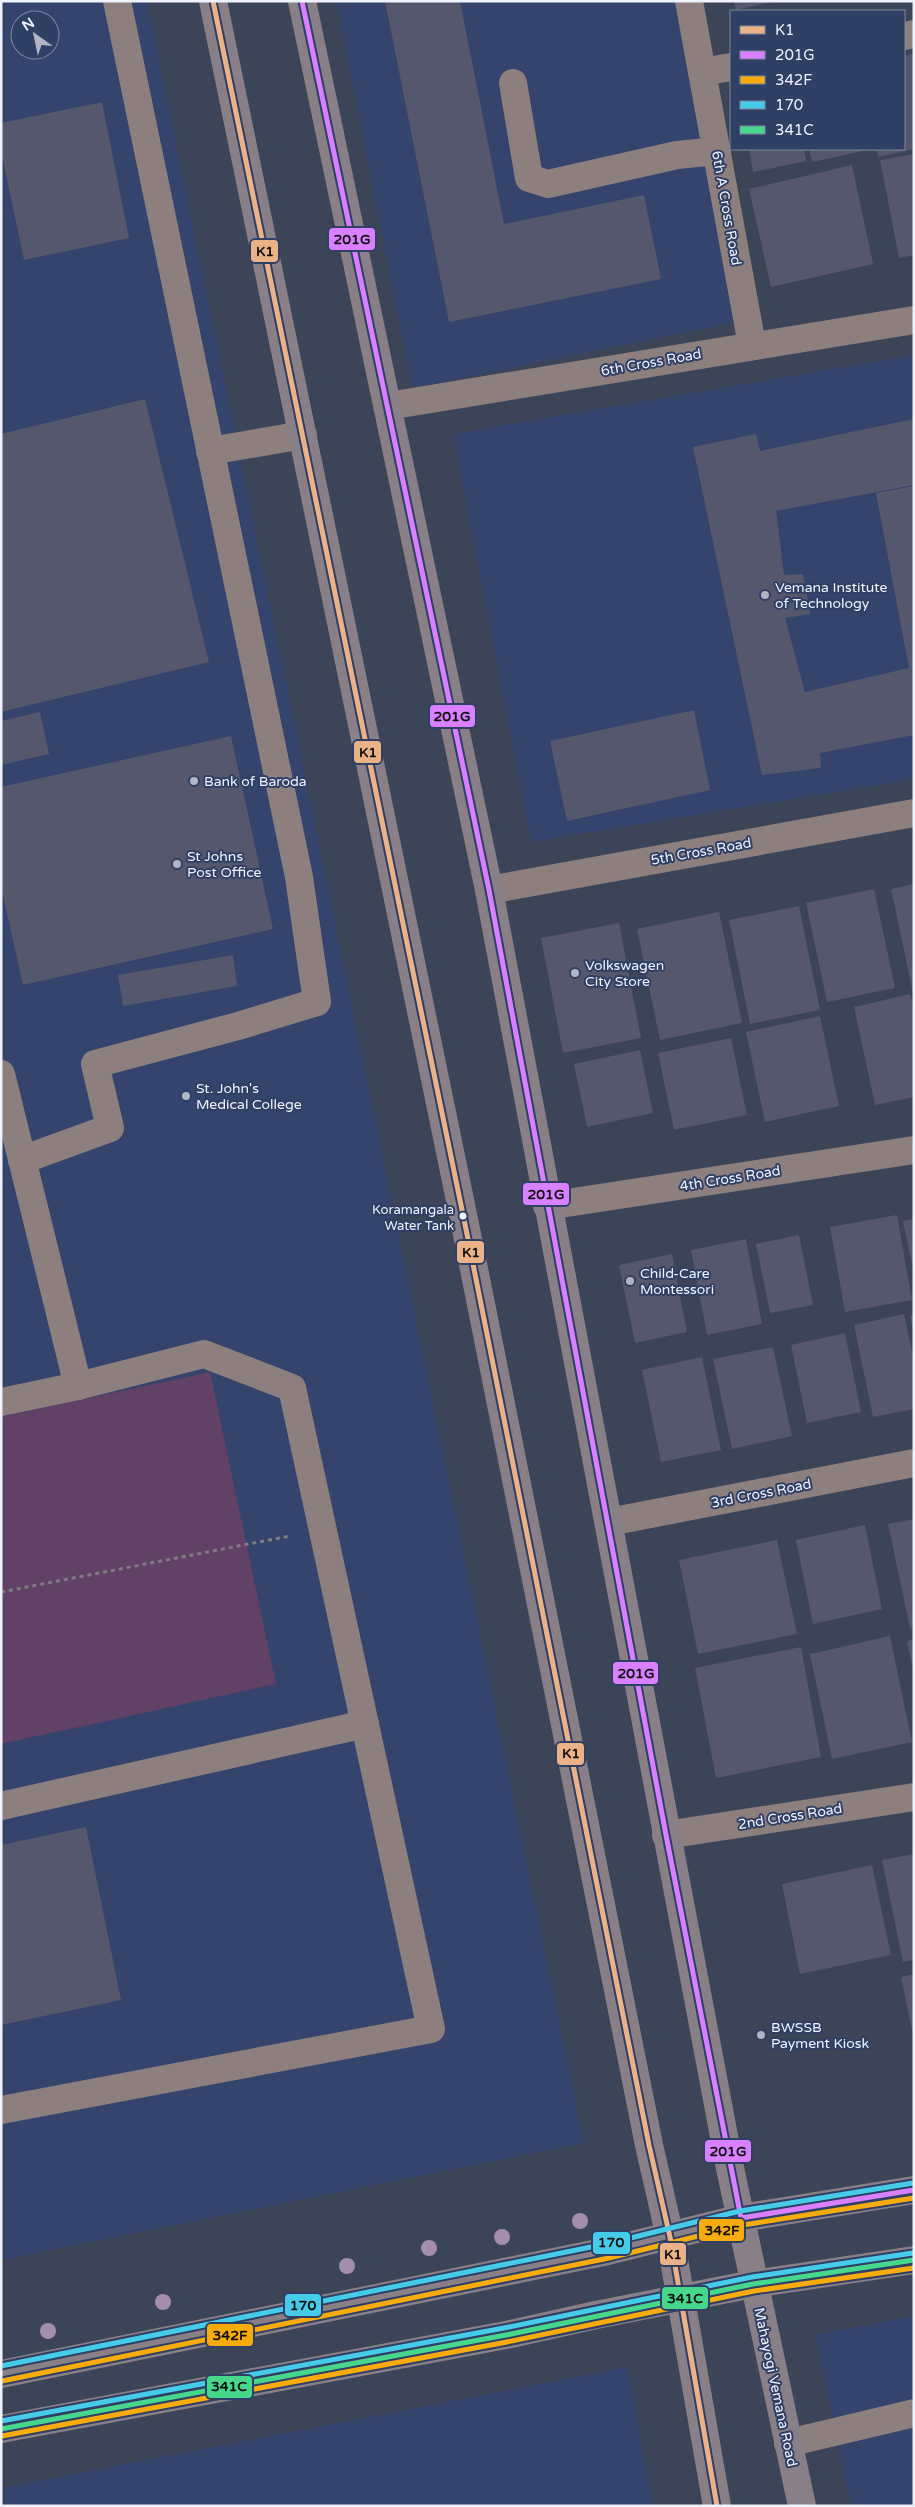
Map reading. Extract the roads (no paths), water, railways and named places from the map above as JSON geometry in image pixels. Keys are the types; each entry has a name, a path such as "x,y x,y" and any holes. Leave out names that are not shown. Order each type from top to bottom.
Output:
{"main road":[{"path":"213,1 470,1249 647,2135 670,2237 717,2506"},
{"name":"Mahayogi Vemana Road","path":"302,1 489,890 547,1206 609,1522 666,1835 754,2284 802,2506"},
{"path":"1,2374 670,2237 741,2218 914,2190"},
{"path":"1,2429 496,2337 754,2284 914,2260"}],"street":[{"path":"22,1160 110,1128 95,1064 238,1026 317,1002 299,877 117,1"},
{"name":"6th A Cross Road","path":"689,1 752,345"},
{"path":"702,72 730,67"},
{"path":"513,83 524,160 529,178 548,184 677,155 716,151"},
{"name":"6th Cross Road","path":"388,406 914,320"},
{"path":"210,451 303,435"},
{"name":"5th Cross Road","path":"489,890 914,813"},
{"path":"1,1074 78,1386"},
{"name":"4th Cross Road","path":"547,1206 914,1150"},
{"path":"1,1402 78,1386 204,1354 292,1388 431,2029 1,2110"},
{"name":"3rd Cross Road","path":"609,1522 914,1463"},
{"path":"1,1806 365,1724"},
{"name":"2nd Cross Road","path":"666,1835 914,1796"},
{"path":"788,2443 914,2413"}],"place":[{"name":"Vemana Institute of Technology","path":"765,595"},
{"name":"Bank of Baroda","path":"194,781"},
{"name":"St Johns Post Office","path":"177,864"},
{"name":"Volkswagen City Store","path":"575,973"},
{"name":"St. John's Medical College","path":"186,1096"},
{"name":"Koramangala Water Tank","path":"463,1216"},
{"name":"Child-Care Montessori","path":"630,1281"},
{"name":"BWSSB Payment Kiosk","path":"761,2035"}]}
